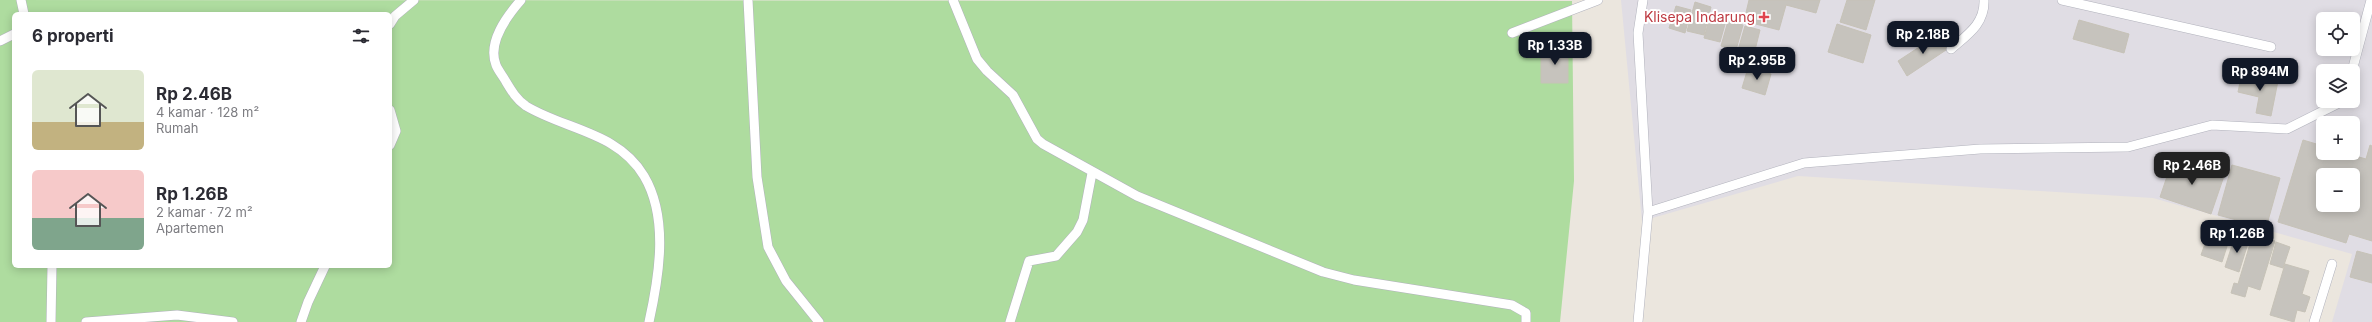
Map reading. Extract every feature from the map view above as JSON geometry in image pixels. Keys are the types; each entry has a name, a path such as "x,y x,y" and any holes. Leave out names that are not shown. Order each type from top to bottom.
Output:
{"lane":[{"path":"21,0 24,12"},
{"path":"392,21 395,16 414,0"},
{"path":"521,0 507,17 494,50 496,65 512,92 518,99 534,110 596,134 610,143 634,163 644,176 652,192 659,228 655,288 649,322"},
{"path":"748,0 757,178 768,247 786,281 819,322"},
{"path":"953,0 977,59 987,71 1013,95 1037,139 1092,173 1137,196 1323,272 1349,279 1512,305 1526,313 1526,322"},
{"path":"1512,33 1598,0"},
{"path":"1638,322 1648,212 1638,33 1643,0"},
{"path":"1951,50 1979,23 1983,16 1984,0"},
{"path":"2062,0 2271,47"},
{"path":"2354,64 2371,0"},
{"path":"0,41 12,35"},
{"path":"1648,212 1804,163 1980,149 2128,147 2212,125 2287,129 2329,108"},
{"path":"392,117 396,131 392,140"},
{"path":"1010,322 1029,261 1051,258 1060,253 1080,226 1092,173"},
{"path":"2314,322 2332,264"},
{"path":"51,322 52,268"},
{"path":"301,322 308,302 324,268"},
{"path":"86,322 164,315 233,322"}],"shaded area":[{"path":"1621,0 2372,0 2372,322 2332,322 2352,254 2153,198 1798,176 1642,221"}],"green space":[{"path":"0,0 1572,1 1574,181 1560,322 0,322"}],"building":[{"name":"Klisepa Indarung","path":"1749,0 1820,0 1816,13 1786,5 1779,30 1744,21"},
{"path":"1847,0 1875,0 1866,30 1840,22"},
{"path":"1695,2 1711,7 1704,35 1687,31"},
{"path":"1676,6 1691,10 1685,33 1669,28"},
{"path":"1711,13 1727,17 1720,42 1704,38"},
{"path":"2079,20 2129,34 2124,53 2073,39"},
{"path":"1728,21 1743,25 1736,50 1721,46"},
{"path":"1837,24 1871,35 1863,63 1828,52"},
{"path":"1745,26 1760,30 1754,54 1738,50"},
{"path":"1939,34 1949,48 1907,76 1898,61"},
{"path":"1568,48 1568,83 1541,83 1541,49"},
{"path":"1748,68 1771,74 1765,95 1742,88"},
{"path":"2242,73 2278,81 2271,116 2256,113 2259,97 2238,92"},
{"path":"2303,140 2316,144 2316,160 2360,160 2360,157 2366,159 2370,145 2372,146 2372,241 2349,234 2346,243 2278,222"},
{"path":"2173,159 2224,176 2211,214 2160,197"},
{"path":"2232,165 2280,178 2266,228 2218,215"},
{"path":"2211,227 2231,234 2222,262 2201,255"},
{"path":"2253,234 2275,241 2260,290 2248,286 2245,297 2231,293 2234,283 2238,284"},
{"path":"2235,236 2249,240 2239,272 2225,267"},
{"path":"2276,242 2290,247 2283,268 2270,264"},
{"path":"2357,251 2372,255 2372,283 2350,277"},
{"path":"2285,264 2309,271 2302,294 2310,297 2305,312 2297,310 2294,322 2270,315"}],"place":[{"name":"Klisepa Indarung","path":"1764,17"}]}
